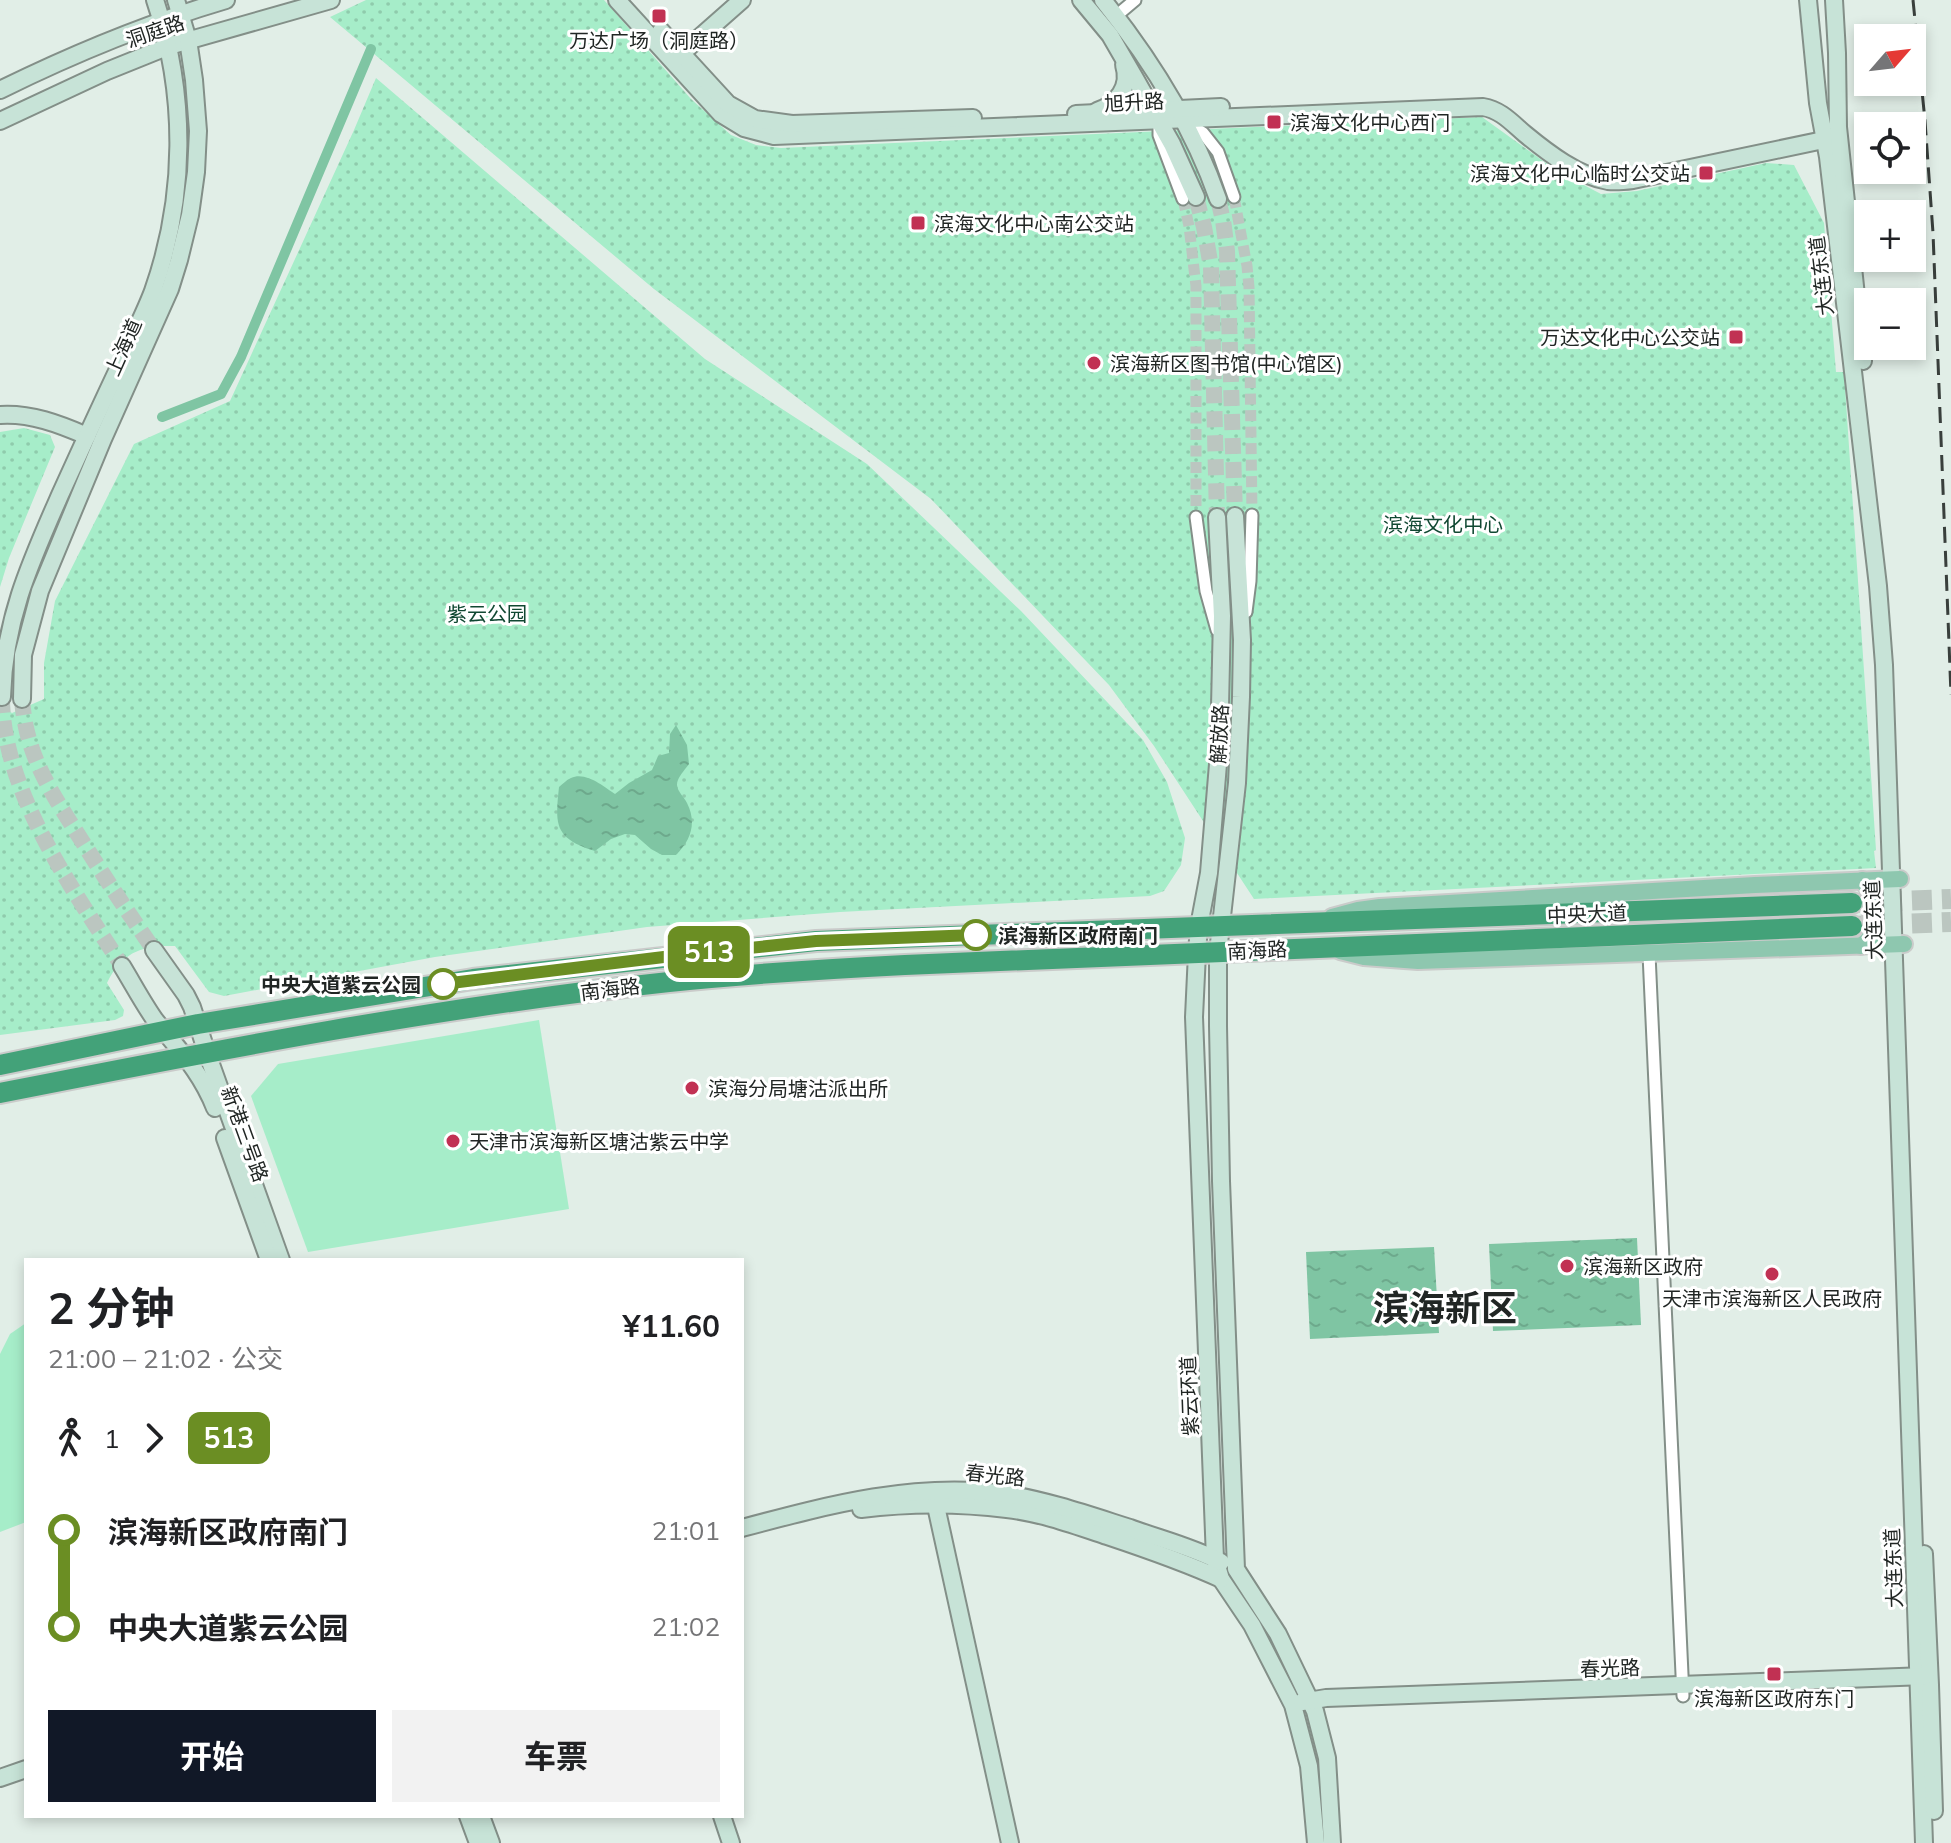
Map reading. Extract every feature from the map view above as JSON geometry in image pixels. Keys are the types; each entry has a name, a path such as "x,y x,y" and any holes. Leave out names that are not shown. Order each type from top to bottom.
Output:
{"highway":[{"name":"中央大道","path":"1322,921 1852,903"},
{"name":"南海路","path":"0,1065 198,1024 473,979 801,942 1322,921"},
{"name":"中央大道","path":"1323,946 1852,926"},
{"name":"南海路","path":"0,1093 412,1017 670,982 822,969 1323,946"}],"main road":[{"path":"1322,921 1358,910 1395,906 1896,878"},
{"path":"1861,946 1872,934 1870,891 1862,880"},
{"path":"1323,946 1364,957 1418,961 1899,944"}],"street":[{"path":"146,0 162,19"},
{"name":"上海道","path":"2,697 6,649 16,602 40,539 152,293 166,246 177,189 179,145 174,73 155,0"},
{"name":"洞庭路","path":"0,90 96,45 162,19 179,4 226,0"},
{"name":"洞庭路","path":"0,121 169,46 331,0"},
{"name":"旭升路","path":"617,0 728,104 755,119 792,124 1092,113 1156,116"},
{"name":"旭升路","path":"631,0 721,114 763,135 1179,114 1483,107 1497,111 1552,154 1582,172 1617,182 1831,133"},
{"path":"677,58 742,0"},
{"path":"1081,0 1110,35 1156,116 1182,164 1190,198"},
{"path":"1103,0 1143,53 1226,198"},
{"path":"1116,16 1135,0"},
{"name":"大连东道","path":"1808,0 1818,103 1831,133 1890,617 1924,1681 1934,1843"},
{"path":"1831,133 1837,53 1834,0"},
{"name":"上海道","path":"22,699 23,655 40,591 103,439 161,312 183,244 193,193 198,131 194,80 179,4"},
{"path":"1092,113 1112,103 1124,88 1126,71 1119,52"},
{"path":"0,415 40,418 87,436"},
{"name":"解放路","path":"1218,952 1237,783 1244,515"},
{"path":"1196,517 1206,591 1221,644"},
{"name":"解放路","path":"1199,926 1209,873 1219,752 1222,594 1217,517"},
{"name":"紫云环道","path":"1199,926 1195,1058 1215,1559 1221,1579 1252,1625 1295,1710 1311,1778 1316,1843"},
{"path":"154,950 186,995 198,1024 196,1055"},
{"name":"紫云环道","path":"1218,952 1221,1181 1236,1569"},
{"path":"1649,954 1682,1691"},
{"path":"122,966 165,1031"},
{"name":"新港三号路","path":"165,1031 196,1055 280,1258"},
{"name":"新港三号路","path":"196,1055 268,1258"},
{"name":"春光路","path":"744,1535 782,1524 861,1509 929,1498 991,1493 1081,1512 1236,1569"},
{"name":"春光路","path":"744,1528 892,1494 1047,1517 1185,1562 1221,1579"},
{"path":"929,1498 1001,1843"},
{"path":"929,1498 1010,1843"},
{"path":"1236,1569 1278,1634 1312,1706 1327,1758 1332,1843"},
{"name":"大连东道","path":"1924,1681 1924,1843"},
{"name":"春光路","path":"1295,1710 1312,1706 1326,1709 1924,1681"},
{"path":"0,1770 24,1762"},
{"path":"0,1778 24,1770"},
{"path":"469,1818 478,1843"},
{"path":"482,1818 491,1843"},
{"path":"723,1818 731,1843"}],"green space":[{"name":"滨海文化中心","path":"366,0 604,0 691,99 731,135 756,145 781,148 1482,117 1557,171 1601,194 1637,191 1766,163 1794,165 1824,223 1836,372 1844,372 1876,868 1254,899 1154,746 1109,685 931,499 654,289 330,17"},
{"name":"紫云公园","path":"376,78 705,359 867,464 1021,611 1143,740 1167,782 1185,838 1181,865 1164,891 1150,896 840,912 647,927 435,957 224,996 209,992 175,946 153,947 126,957 107,983 124,1010 123,1016 115,1020 0,1035 0,705 12,713 44,699 44,663 55,601 134,444 230,401"},
{"path":"24,428 50,435 55,447 0,587 0,432"},
{"name":"天津市滨海新区塘沽紫云中学","path":"539,1020 569,1209 308,1252 251,1096 278,1064"},
{"path":"24,1324 24,1523 0,1532 0,1354 10,1334"}],"water":[{"path":"676,725 687,745 689,764 677,786 690,810 692,824 689,837 676,855 662,855 635,835 625,834 611,839 595,851 565,835 558,821 559,787 577,776 594,781 615,794 652,770 658,756 669,753 670,734"},
{"path":"1637,1238 1641,1325 1493,1331 1489,1244"},
{"path":"1434,1247 1439,1333 1310,1339 1306,1252"}],"waterway":[{"path":"162,417 221,394 241,357 371,49"}],"tunnel":[{"path":"1196,197 1211,267 1217,517"},
{"path":"1234,197 1249,287 1252,515"},
{"path":"1183,199 1196,286 1196,517"},
{"path":"1218,199 1227,251 1235,516"},
{"path":"2,697 5,732 27,803 62,872 122,966"},
{"path":"22,699 29,739 42,774 99,869 154,950"},
{"path":"1852,903 1951,899"},
{"path":"1852,926 1951,922"}],"railway":[{"path":"1913,0 1933,233 1951,695"}],"bus line":[{"name":"513","path":"443,984 816,941 976,935"}],"place":[{"name":"万达广场（洞庭路）","path":"659,16"},
{"name":"滨海文化中心西门","path":"1274,122"},
{"name":"滨海文化中心临时公交站","path":"1706,173"},
{"name":"滨海文化中心南公交站","path":"918,223"},
{"name":"万达文化中心公交站","path":"1736,337"},
{"name":"滨海新区图书馆(中心馆区)","path":"1094,363"},
{"name":"滨海新区政府南门","path":"976,935"},
{"name":"中央大道紫云公园","path":"443,984"},
{"name":"滨海分局塘沽派出所","path":"692,1088"},
{"name":"天津市滨海新区塘沽紫云中学","path":"453,1141"},
{"name":"滨海新区政府","path":"1567,1266"},
{"name":"天津市滨海新区人民政府","path":"1772,1274"},
{"name":"滨海新区政府东门","path":"1774,1674"}],"district":[{"name":"滨海新区","path":"1445,1307"}]}
